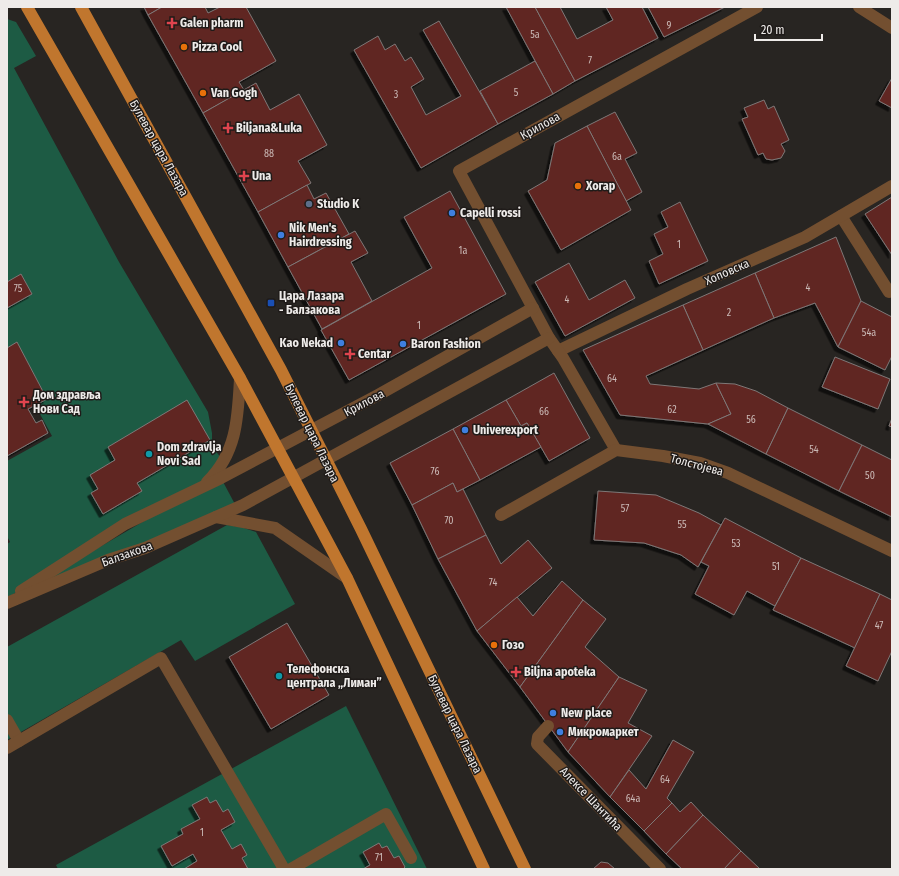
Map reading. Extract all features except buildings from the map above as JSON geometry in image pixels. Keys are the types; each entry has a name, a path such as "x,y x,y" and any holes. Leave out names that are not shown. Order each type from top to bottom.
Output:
{"main road":[{"path":"27,7 240,378 347,578 484,869"},
{"name":"Булевар цара Лазара","path":"81,7 281,370 525,869"}],"street":[{"name":"Крилова","path":"616,450 549,338 459,171 757,7"},
{"path":"858,7 892,28"},
{"name":"Хоповска","path":"558,351 688,289 805,237 892,186"},
{"path":"841,216 889,292 892,290"},
{"name":"Крилова","path":"230,473 378,395 533,308"},
{"path":"293,478 549,338"},
{"path":"200,488 216,473 233,442 240,378"},
{"path":"501,515 616,450"},
{"name":"Толстојева","path":"616,450 663,456 700,463 721,471 892,551"},
{"name":"Балзакова","path":"7,601 125,524 230,473"},
{"name":"Балзакова","path":"7,601 108,560 145,548 214,516 247,503 293,478"},
{"path":"214,516 275,528 347,578"},
{"path":"7,748 161,658 284,869"},
{"path":"7,720 19,741"},
{"name":"Алексе Шантића","path":"548,726 538,737 537,744 660,869"},
{"path":"292,869 386,814 411,858"}],"green space":[{"path":"7,19 16,22 36,56 14,68 119,262 208,412 212,433 212,447 223,460 221,478 237,508 7,601 194,492 125,524 7,598 7,544 10,542 7,536 7,461 52,436 35,405 47,398 17,343 7,348 7,308 32,294 21,274 7,282"},
{"path":"227,525 241,527 256,532 295,604 195,661 181,640 7,740 7,647"},
{"path":"346,706 427,869 58,869 56,865"}],"place":[{"name":"Galen pharm","path":"172,23"},
{"name":"Pizza Cool","path":"184,47"},
{"name":"Van Gogh","path":"203,93"},
{"name":"Biljana&Luka","path":"228,128"},
{"name":"Una","path":"244,176"},
{"name":"Хогар","path":"578,186"},
{"name":"Studio K","path":"309,204"},
{"name":"Capelli rossi","path":"452,213"},
{"name":"Nik Men's Hairdressing","path":"281,235"},
{"name":"Цара Лазара - Балзакова","path":"271,303"},
{"name":"Kao Nekad","path":"341,343"},
{"name":"Baron Fashion","path":"403,344"},
{"name":"Centar","path":"350,354"},
{"name":"Дом здравља Нови Сад","path":"24,402"},
{"name":"Univerexport","path":"465,430"},
{"name":"Dom zdravlja Novi Sad","path":"149,454"},
{"name":"Гозо","path":"494,645"},
{"name":"Biljna apoteka","path":"516,672"},
{"name":"Телефонска централа „Лиман”","path":"279,676"},
{"name":"New place","path":"553,713"},
{"name":"Микромаркет","path":"560,732"}]}
